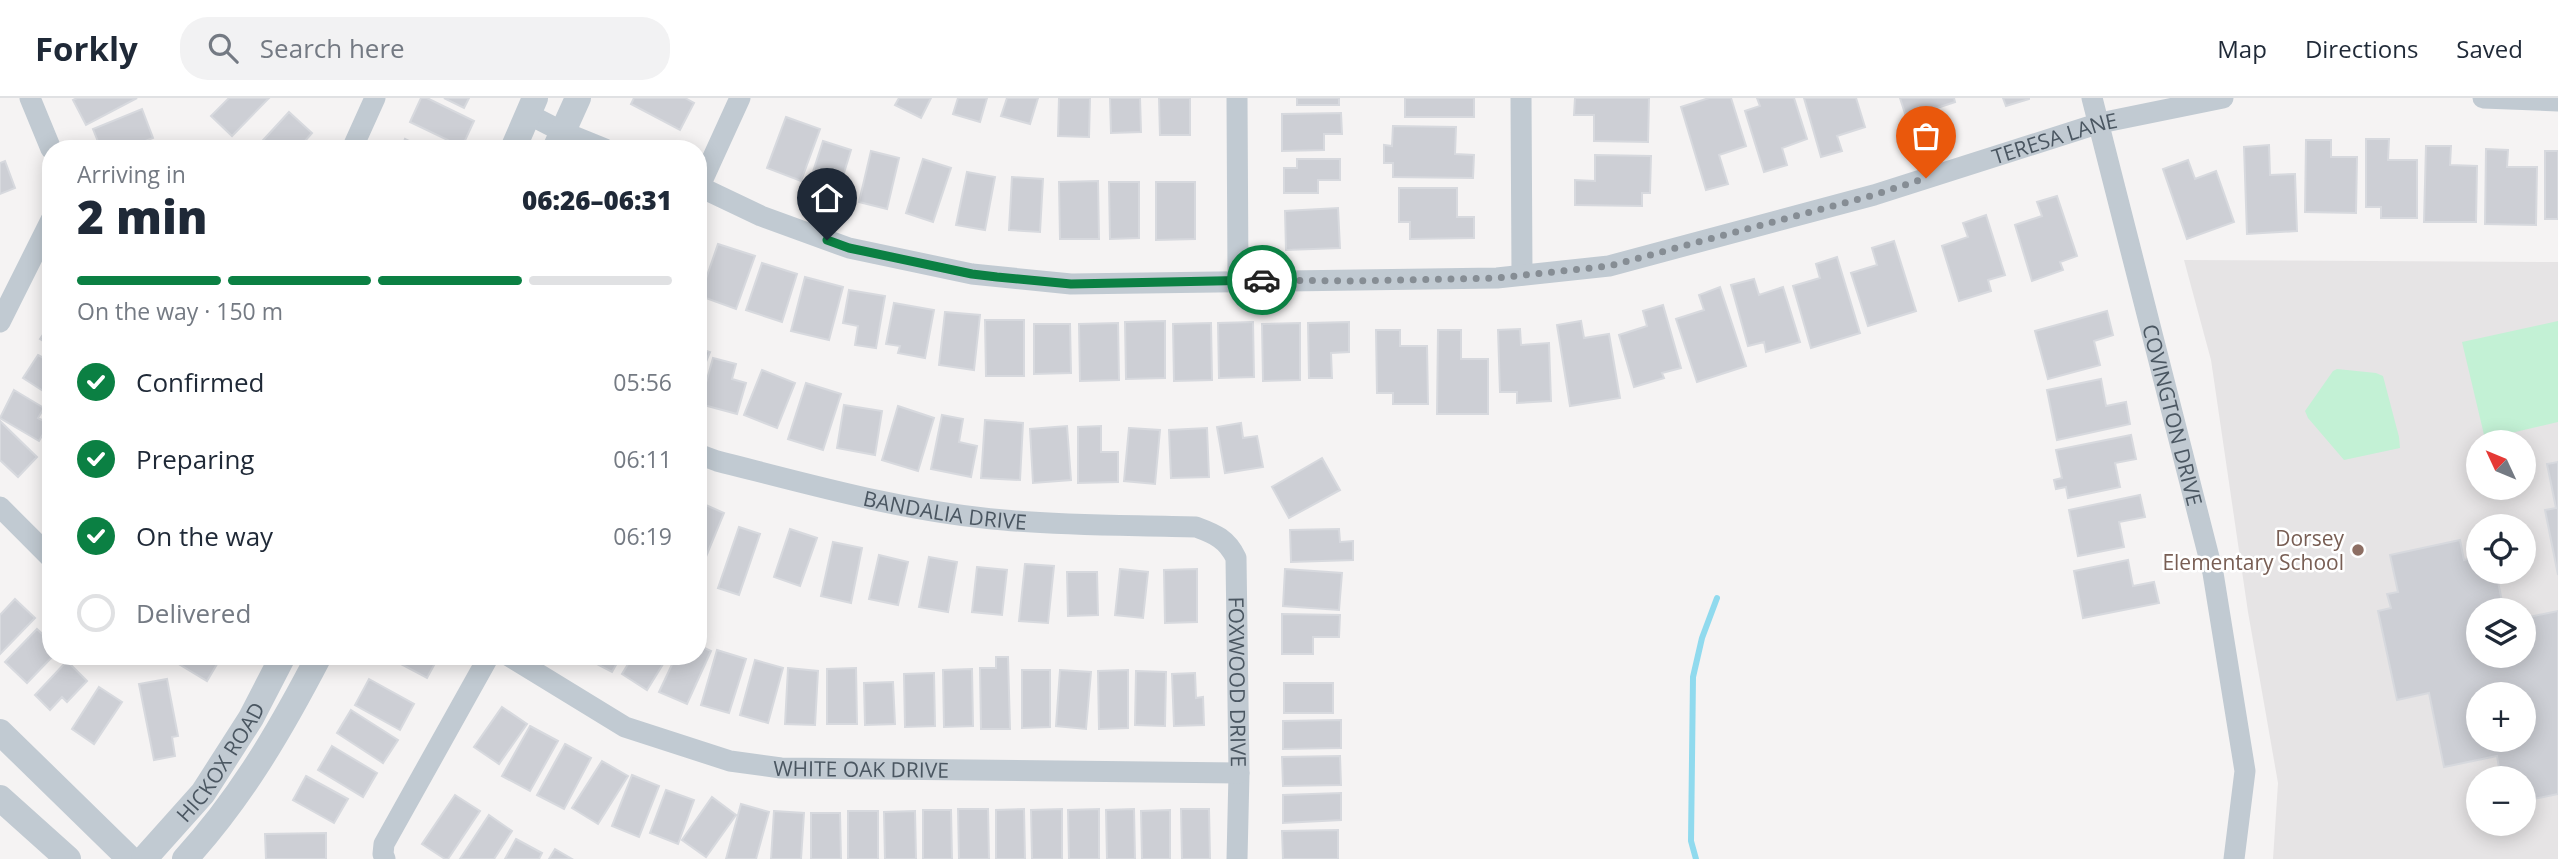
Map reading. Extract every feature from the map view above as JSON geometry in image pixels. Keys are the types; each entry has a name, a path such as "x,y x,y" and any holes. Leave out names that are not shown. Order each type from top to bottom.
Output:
{"street":[{"path":"30,98 47,140"},
{"path":"517,140 531,106 559,140 578,98"},
{"path":"707,170 740,98"},
{"path":"1237,98 1238,280"},
{"path":"1521,98 1522,275"},
{"name":"COVINGTON DRIVE","path":"2092,98 2213,573 2245,771 2234,859"},
{"name":"TERESA LANE","path":"707,192 761,216 849,248 972,274 1071,284 1497,278 1622,262 1874,195 2100,123 2223,98"},
{"path":"2483,98 2558,102"},
{"path":"355,140 369,100"},
{"path":"0,322 42,238"},
{"name":"BANDALIA DRIVE","path":"707,457 845,494 922,509 1004,520 1196,527"},
{"path":"0,507 42,549"},
{"name":"FOXWOOD DRIVE","path":"1196,527 1220,536 1231,547 1236,558 1239,773 1237,859"},
{"name":"HICKOX ROAD","path":"144,859 203,793 251,718 278,665"},
{"name":"HICKOX ROAD","path":"185,859 243,789 285,723 314,665"},
{"path":"385,859 384,844 484,665"},
{"name":"WHITE OAK DRIVE","path":"524,665 625,727 730,761 781,768 1239,773"},
{"path":"0,732 130,859"},
{"path":"0,798 68,859"}],"shaded area":[{"name":"Dorsey Elementary School","path":"2184,260 2558,262 2558,859 2273,859 2278,783 2248,612 2211,360"}],"green space":[{"path":"2558,321 2558,422 2524,430 2483,430 2462,342"},
{"path":"2337,369 2383,376 2400,448 2344,460 2308,418 2305,411"}],"building":[{"path":"137,98 86,125 73,100"},
{"path":"229,98 269,98 232,136 211,116"},
{"path":"421,98 427,98 474,121 465,140 447,140 410,122"},
{"path":"444,98 469,98 464,108"},
{"path":"634,98 685,98 694,103 680,130 631,104"},
{"path":"899,98 931,98 921,118 895,105"},
{"path":"958,98 987,98 980,122 953,114"},
{"path":"1007,98 1038,98 1030,124 1001,116"},
{"path":"1059,98 1090,98 1089,137 1058,136"},
{"path":"1110,98 1140,98 1141,132 1111,133"},
{"path":"1159,98 1190,98 1190,135 1160,135"},
{"path":"1297,98 1339,98 1339,105 1297,105"},
{"path":"1405,98 1474,98 1474,117 1405,117"},
{"path":"1575,98 1649,98 1648,142 1594,141 1594,115 1574,115"},
{"path":"1709,98 1731,98 1746,146 1719,155 1728,184 1706,190 1681,107"},
{"path":"1757,98 1794,98 1807,139 1782,148 1787,165 1764,172 1745,111 1760,106"},
{"path":"1804,98 1856,98 1865,127 1837,136 1842,151 1821,157"},
{"path":"1900,98 1954,98 1955,102 1928,111 1932,126 1911,132"},
{"path":"2003,98 2029,98 2029,99 2006,106"},
{"path":"142,109 153,138 97,140 93,129"},
{"path":"289,112 312,133 306,140 263,140"},
{"path":"1341,113 1342,134 1324,134 1324,150 1282,151 1282,114"},
{"path":"786,117 820,129 801,181 767,168"},
{"path":"1393,126 1456,127 1455,154 1474,155 1473,178 1393,177 1393,163 1384,163 1384,145 1392,146"},
{"path":"2366,139 2389,139 2388,160 2417,160 2417,218 2381,218 2381,207 2366,207"},
{"path":"2306,140 2331,140 2331,157 2357,157 2356,213 2305,212"},
{"path":"823,141 851,150 837,196 808,187"},
{"path":"2269,145 2270,175 2295,174 2297,231 2247,234 2244,147"},
{"path":"2426,146 2451,146 2450,165 2477,166 2476,222 2424,222"},
{"path":"2486,149 2508,150 2507,167 2537,167 2536,225 2485,224"},
{"path":"871,151 899,158 887,209 859,202"},
{"path":"2545,151 2558,151 2558,219 2545,219"},
{"path":"1595,155 1651,156 1650,193 1642,193 1642,206 1575,205 1575,180 1595,181"},
{"path":"923,159 951,168 933,222 906,213"},
{"path":"1297,159 1340,159 1340,180 1318,180 1318,193 1284,193 1284,168 1297,168"},
{"path":"2188,160 2195,179 2216,171 2234,222 2187,239 2163,169"},
{"path":"5,161 15,188 0,194 0,163"},
{"path":"967,172 995,177 985,230 956,225"},
{"path":"1012,177 1043,179 1040,232 1009,230"},
{"path":"1098,181 1099,239 1060,239 1059,182"},
{"path":"1109,182 1139,182 1139,238 1110,239"},
{"path":"1156,182 1195,182 1195,239 1156,240"},
{"path":"1399,188 1457,188 1457,217 1474,217 1474,238 1410,239 1410,222 1399,222"},
{"path":"2057,196 2077,256 2060,262 2063,270 2032,281 2015,225 2042,216 2037,202"},
{"path":"1338,208 1340,248 1286,250 1285,211"},
{"path":"1986,215 2005,275 1988,280 1991,291 1959,301 1942,246 1968,237 1963,223"},
{"path":"1894,241 1916,311 1868,326 1851,273 1877,265 1872,248"},
{"path":"718,244 755,256 736,309 707,299 707,276"},
{"path":"1837,257 1860,333 1811,348 1793,286 1820,278 1816,264"},
{"path":"762,263 797,274 782,322 746,310"},
{"path":"805,277 843,287 829,340 791,331"},
{"path":"1754,279 1759,295 1783,287 1800,342 1766,352 1764,342 1748,346 1731,285"},
{"path":"1720,287 1746,366 1697,382 1676,319 1704,310 1699,295"},
{"path":"849,290 885,296 876,348 855,345 858,326 843,323"},
{"path":"894,303 934,310 925,358 898,353 900,346 886,344"},
{"path":"1663,305 1681,368 1662,373 1664,378 1634,387 1619,335 1647,326 1643,311"},
{"path":"2107,311 2113,335 2094,341 2100,365 2048,379 2035,331"},
{"path":"945,312 980,315 974,370 939,365"},
{"path":"985,320 1024,320 1024,376 986,376"},
{"path":"1165,321 1165,378 1126,379 1125,322"},
{"path":"1581,321 1584,338 1609,334 1620,398 1570,406 1557,325"},
{"path":"1253,322 1254,377 1219,378 1218,323"},
{"path":"1349,322 1349,352 1331,353 1332,378 1309,378 1308,323"},
{"path":"1118,323 1119,380 1080,381 1079,324"},
{"path":"1211,323 1212,380 1174,381 1173,324"},
{"path":"1300,323 1300,380 1263,381 1262,324"},
{"path":"1034,324 1070,324 1071,373 1034,374"},
{"path":"1520,329 1521,345 1549,343 1551,401 1517,403 1517,392 1500,392 1498,330"},
{"path":"1376,330 1400,330 1400,346 1427,346 1428,404 1393,404 1393,393 1377,393"},
{"path":"1438,330 1461,330 1461,359 1488,359 1488,414 1437,414"},
{"path":"38,355 42,357 42,390 23,378"},
{"path":"713,358 736,364 732,379 746,383 737,414 707,406 707,379"},
{"path":"762,370 795,383 777,428 744,415"},
{"path":"2101,379 2106,406 2126,402 2130,424 2057,440 2047,390"},
{"path":"806,383 841,394 823,450 788,439"},
{"path":"14,390 42,407 38,418 42,420 42,436 39,441 0,418"},
{"path":"844,405 882,411 875,455 837,448"},
{"path":"898,406 934,418 918,471 882,460"},
{"path":"942,415 963,419 959,442 977,446 971,477 931,469"},
{"path":"985,420 1023,423 1020,480 981,478"},
{"path":"0,421 37,457 18,477 0,460"},
{"path":"1241,423 1243,438 1257,436 1263,467 1225,473 1217,427"},
{"path":"1067,426 1071,480 1033,483 1030,429"},
{"path":"1101,426 1101,452 1118,452 1118,482 1078,483 1078,427"},
{"path":"1129,428 1160,430 1155,484 1124,481"},
{"path":"1207,428 1209,477 1171,478 1169,430"},
{"path":"2131,435 2136,459 2115,463 2120,487 2068,498 2066,487 2056,489 2054,480 2062,478 2056,450"},
{"path":"1322,458 1340,490 1289,518 1272,487"},
{"path":"2558,462 2558,575 2545,510 2556,508 2547,464"},
{"path":"2140,495 2145,517 2119,522 2124,547 2078,556 2069,510"},
{"path":"707,506 724,513 707,554"},
{"path":"739,527 760,534 739,595 718,588"},
{"path":"790,529 817,538 800,586 774,577"},
{"path":"1339,529 1340,542 1353,541 1353,560 1291,562 1290,530"},
{"name":"Dorsey Elementary School","path":"2460,540 2466,560 2466,584 2498,584 2501,598 2466,598 2466,668 2536,668 2536,616 2558,611 2558,794 2536,799 2536,766 2499,766 2497,756 2444,767 2429,693 2397,700 2378,611 2391,608 2387,594 2398,592 2390,555"},
{"path":"833,542 862,548 851,603 821,596"},
{"path":"879,555 908,562 898,605 869,599"},
{"path":"929,557 957,562 948,612 919,607"},
{"path":"2128,560 2133,586 2154,582 2159,603 2083,618 2074,571"},
{"path":"1025,564 1054,566 1048,623 1019,621"},
{"path":"977,567 1007,570 1002,615 972,612"},
{"path":"1120,569 1148,572 1143,618 1115,615"},
{"path":"1197,569 1197,622 1165,623 1164,570"},
{"path":"1285,569 1342,573 1339,610 1283,606"},
{"path":"1067,572 1097,572 1098,615 1068,616"},
{"path":"15,599 35,618 0,654 0,615"},
{"path":"1282,614 1340,615 1339,637 1313,637 1313,654 1282,654"},
{"path":"37,629 42,634 42,665 44,665 27,683 5,662"},
{"path":"717,650 746,659 729,713 701,705"},
{"path":"996,657 1008,657 1010,729 981,729 980,668 996,668"},
{"path":"755,660 783,668 768,723 740,715"},
{"path":"63,665 71,665 87,681 67,702 62,697 50,710 35,695"},
{"path":"181,665 216,665 207,681"},
{"path":"403,665 434,665 427,678"},
{"path":"599,665 616,665 612,672"},
{"path":"628,665 662,665 647,690 622,674"},
{"path":"672,665 705,665 687,704 659,692"},
{"path":"788,668 818,671 815,725 785,724"},
{"path":"856,668 857,724 827,724 827,669"},
{"path":"972,669 973,726 944,727 943,670"},
{"path":"1022,670 1050,670 1050,727 1022,728"},
{"path":"1060,670 1091,672 1086,729 1056,726"},
{"path":"1128,670 1128,728 1099,729 1098,671"},
{"path":"1136,671 1166,672 1165,726 1135,725"},
{"path":"934,673 935,726 905,727 904,674"},
{"path":"1195,673 1196,698 1203,697 1204,725 1174,726 1172,674"},
{"path":"167,679 178,736 172,737 175,756 154,760 139,684"},
{"path":"369,679 414,704 400,730 355,705"},
{"path":"893,682 895,724 865,725 864,683"},
{"path":"1284,683 1333,683 1333,713 1284,713"},
{"path":"99,687 122,702 94,744 72,729"},
{"path":"502,707 527,724 499,764 474,747"},
{"path":"351,710 398,740 383,763 337,733"},
{"path":"1341,720 1341,748 1283,749 1283,721"},
{"path":"530,726 558,741 530,791 502,776"},
{"path":"565,744 591,758 564,809 537,795"},
{"path":"332,746 377,773 363,797 318,770"},
{"path":"1340,756 1341,785 1283,786 1282,757"},
{"path":"602,761 628,776 598,824 572,808"},
{"path":"632,775 659,786 639,837 612,826"},
{"path":"306,776 348,799 334,823 293,800"},
{"path":"666,790 694,800 678,844 650,833"},
{"path":"1341,793 1341,820 1283,823 1283,795"},
{"path":"455,795 480,811 448,859 445,859 422,844"},
{"path":"712,797 736,815 706,857 682,840"},
{"path":"741,804 769,812 756,859 726,859"},
{"path":"958,809 988,809 989,859 959,859"},
{"path":"1024,809 1025,859 996,859 996,810"},
{"path":"1062,809 1062,859 1032,859 1031,810"},
{"path":"1099,809 1099,859 1069,859 1068,810"},
{"path":"1134,809 1135,859 1107,859 1106,810"},
{"path":"1181,809 1209,809 1210,859 1182,859"},
{"path":"923,810 951,810 952,859 923,859"},
{"path":"1170,810 1170,859 1142,859 1141,811"},
{"path":"774,811 804,813 801,859 771,859"},
{"path":"848,811 878,811 878,859 848,859"},
{"path":"915,811 916,859 885,859 884,812"},
{"path":"811,813 840,813 841,859 811,859"},
{"path":"489,815 512,831 494,859 460,859"},
{"path":"1338,830 1338,859 1283,859 1282,831"},
{"path":"326,833 326,859 266,859 265,834"},
{"path":"516,839 542,853 539,859 505,859"},
{"path":"555,849 572,859 549,859"}],"waterway":[{"path":"1696,859 1691,841 1693,677 1702,638 1717,598"}],"way so far":[{"path":"1262,280 1497,278 1609,266 1874,195 1926,178"}],"place":[{"name":"Dorsey Elementary School","path":"2358,550"}],"route":[{"path":"827,240 849,248 972,274 1071,284 1262,280"}]}
